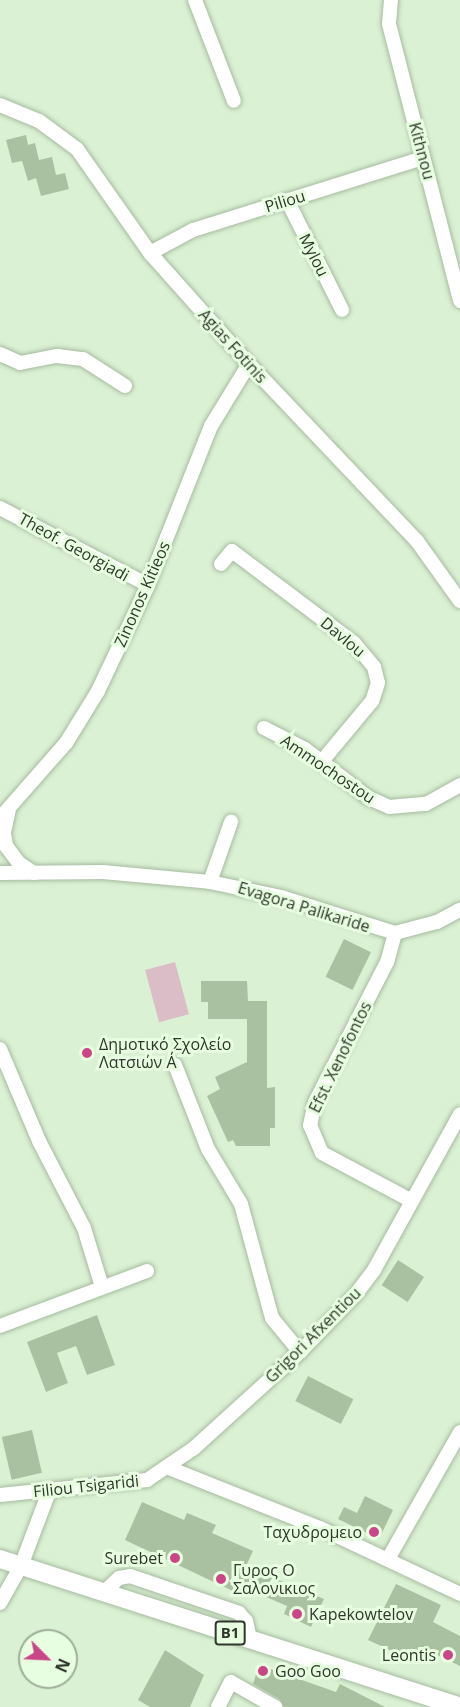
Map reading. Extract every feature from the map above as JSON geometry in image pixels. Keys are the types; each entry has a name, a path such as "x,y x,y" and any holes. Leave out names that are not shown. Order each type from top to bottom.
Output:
{"main road":[{"name":"B1","path":"0,1559 460,1707"}],"street":[{"path":"195,0 234,101"},
{"name":"Kithnou","path":"391,0 389,24 423,158 454,251 460,301"},
{"name":"Agias Fotinis","path":"0,105 39,122 76,149 150,254 249,364 417,541 460,601"},
{"name":"Piliou","path":"150,254 193,230 423,158"},
{"name":"Mylou","path":"286,200 342,310"},
{"path":"0,354 20,363 57,356 83,359 125,386"},
{"name":"Zinonos Kitieos","path":"34,873 19,863 6,846 4,813 82,720 148,585 211,426 249,364"},
{"name":"Theof. Georgiadi","path":"0,508 148,585"},
{"name":"Davlou","path":"221,564 232,551 354,643 374,667 378,683 372,701 322,761"},
{"name":"Ammochostou","path":"264,728 322,761 369,798 389,807 426,804 460,785"},
{"path":"210,882 231,822"},
{"name":"Evagora Palikaride","path":"0,873 145,874 210,882 281,897 395,933"},
{"path":"395,933 437,922 460,910"},
{"name":"Efst. Xenofontos","path":"395,933 387,962 315,1102 310,1125 322,1153 412,1201"},
{"path":"0,1049 39,1141 84,1228 102,1287"},
{"path":"175,1065 208,1149 241,1204 272,1318 300,1352"},
{"name":"Grigori Afxentiou","path":"169,1468 300,1352 356,1294 412,1201 460,1114"},
{"path":"0,1326 147,1271"},
{"path":"388,1559 460,1432"},
{"path":"169,1468 388,1559 460,1594"},
{"name":"Filiou Tsigaridi","path":"0,1495 124,1485 147,1480 169,1468"},
{"path":"0,1603 21,1566 49,1492"},
{"path":"218,1707 231,1683 274,1707"}],"shaded area":[{"path":"175,962 189,1014 159,1022 145,970"}],"building":[{"path":"26,135 28,145 35,143 39,160 52,157 56,175 65,173 69,189 41,196 36,178 28,181 22,161 12,163 6,140"},
{"path":"344,939 371,952 353,990 326,977"},
{"path":"201,981 247,981 248,1001 267,1001 267,1088 275,1087 275,1128 270,1128 270,1146 236,1146 233,1140 228,1142 207,1096 220,1089 215,1077 247,1062 247,1019 208,1019 208,1002 201,1002"},
{"path":"398,1260 424,1277 408,1302 382,1285"},
{"path":"97,1315 115,1365 87,1375 76,1346 57,1353 68,1383 46,1392 27,1342"},
{"path":"308,1376 353,1399 341,1424 295,1401"},
{"path":"32,1430 42,1473 12,1480 2,1437"},
{"path":"365,1496 393,1510 379,1539 338,1519 344,1507 357,1513"},
{"path":"142,1502 184,1520 187,1513 216,1525 212,1533 253,1551 246,1566 324,1599 311,1627 284,1614 287,1606 238,1585 235,1592 125,1540"},
{"path":"396,1584 441,1605 433,1622 460,1636 460,1666 421,1647 414,1661 368,1640"},
{"path":"165,1650 204,1675 190,1707 150,1707 138,1700"},
{"path":"259,1665 336,1692 340,1684 385,1707 284,1707 279,1699 253,1684"}],"place":[{"name":"Δημοτικό Σχολείο Λατσιών Α΄","path":"87,1053"},
{"name":"Ταχυδρομειο","path":"374,1532"},
{"name":"Surebet","path":"175,1558"},
{"name":"Γυρος Ο Σαλονικιος","path":"221,1579"},
{"name":"Kapekowtelov","path":"297,1614"},
{"name":"Leontis","path":"448,1655"},
{"name":"Goo Goo","path":"263,1671"}]}
